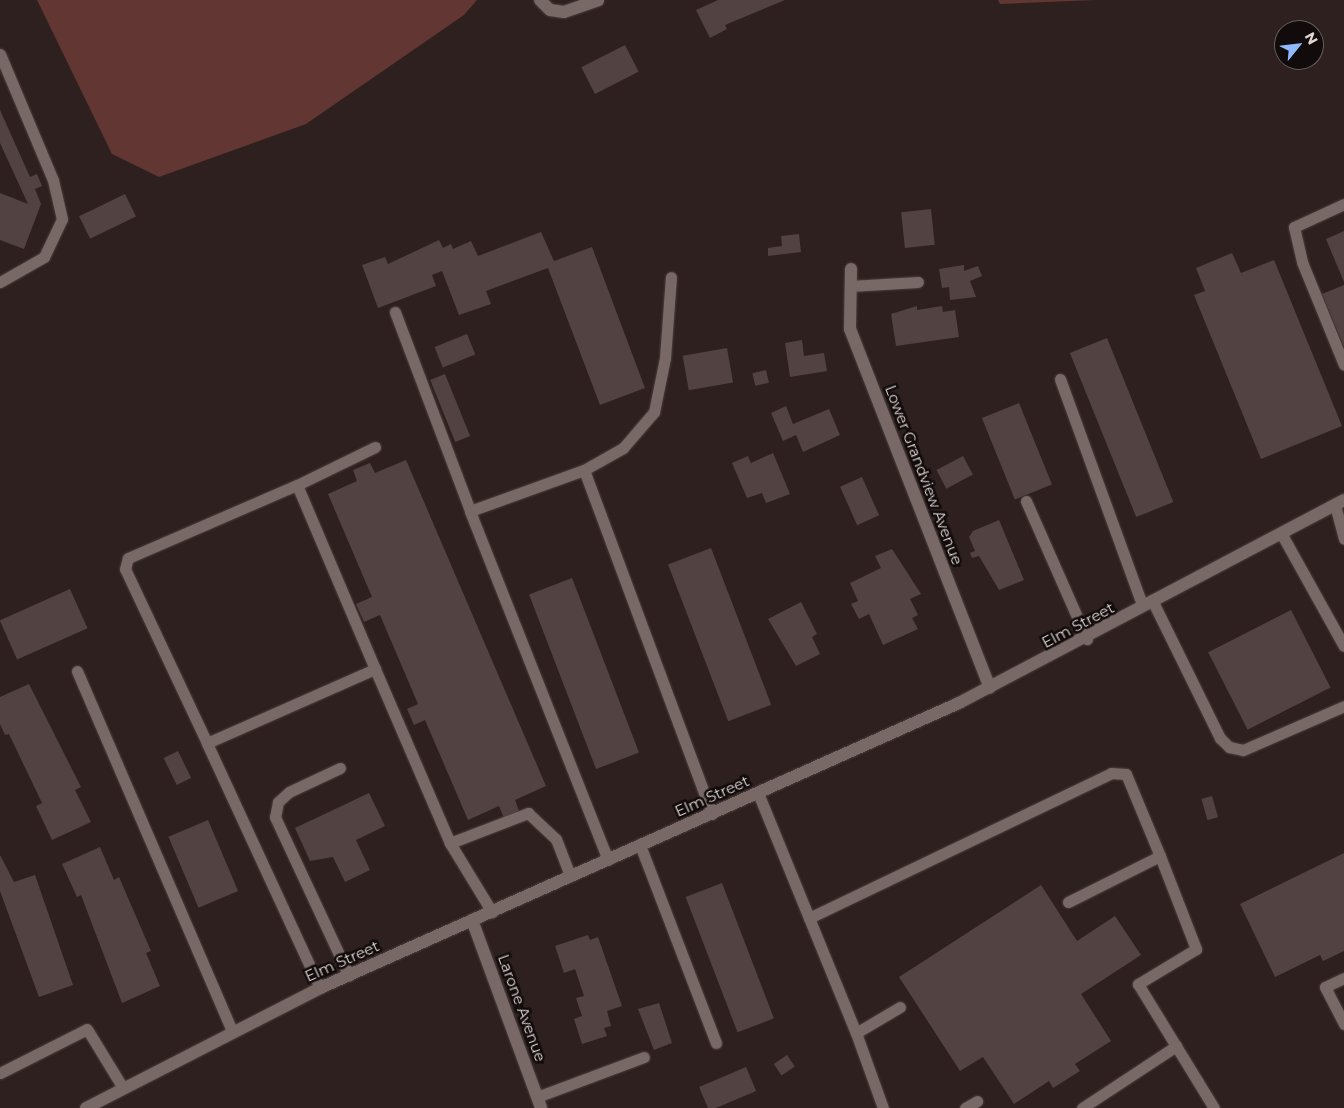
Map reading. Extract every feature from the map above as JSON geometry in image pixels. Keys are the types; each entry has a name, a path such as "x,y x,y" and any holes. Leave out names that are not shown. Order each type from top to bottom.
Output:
{"main road":[{"path":"540,0 556,11 598,0"},
{"name":"Lower Grandview Avenue","path":"851,269 850,329 990,688"},
{"name":"Elm Street","path":"86,1108 320,988 990,688 1087,639 1147,602 1339,502"},
{"name":"Larone Avenue","path":"472,920 539,1102"}],"lane":[{"path":"0,54 54,180 62,219 44,257 0,282"},
{"path":"1344,204 1294,227 1302,262 1344,365"},
{"path":"470,511 584,470 623,448 654,412 665,358 671,277"},
{"path":"850,286 918,282"},
{"path":"395,312 470,511 608,860"},
{"path":"1060,379 1147,602 1220,738 1229,747 1243,750 1344,706"},
{"path":"320,988 126,569 128,558 297,484 375,447"},
{"path":"584,470 712,814"},
{"path":"297,484 450,843 492,912"},
{"path":"1026,501 1087,639"},
{"path":"1339,502 1344,539"},
{"path":"1281,533 1344,646"},
{"path":"207,743 375,669"},
{"path":"77,671 232,1032"},
{"path":"340,768 289,792 278,802 275,817 348,976"},
{"path":"809,918 1111,774 1126,774 1196,949 1138,984 1214,1108"},
{"path":"758,793 856,1033 883,1108"},
{"path":"450,843 528,813 556,839 570,876"},
{"path":"640,845 716,1043"},
{"path":"1068,902 1160,856"},
{"path":"1344,978 1325,987 1344,1024"},
{"path":"856,1033 900,1007"},
{"path":"0,1074 87,1029 124,1088"},
{"path":"1082,1108 1176,1046"},
{"path":"539,1102 644,1057"},
{"path":"965,1108 977,1101"}],"shaded area":[{"path":"37,0 477,0 464,15 306,124 159,177 112,154"},
{"path":"998,0 1096,0 1000,4"}],"building":[{"path":"718,0 785,0 725,25 727,29 710,38 696,10"},
{"path":"625,45 639,72 595,94 581,67"},
{"path":"0,110 30,177 37,174 42,186 35,189 41,204 24,249 0,240 0,193 28,204 0,143"},
{"path":"125,194 136,216 90,239 79,216"},
{"path":"931,209 935,245 905,248 901,212"},
{"path":"1344,231 1344,282 1326,239"},
{"path":"541,232 554,261 592,247 645,388 600,405 548,268 486,291 491,304 459,315 442,271 432,275 436,286 378,308 362,265 385,257 388,264 439,240 443,248 451,244 453,249 471,241 478,256"},
{"path":"799,234 801,252 768,256 768,248 782,246 781,236"},
{"path":"1232,253 1241,273 1274,260 1342,426 1261,459 1194,295 1205,291 1196,268"},
{"path":"964,265 964,271 978,266 982,276 970,281 976,297 950,300 949,287 942,288 939,269"},
{"path":"1344,285 1344,347 1322,294"},
{"path":"917,306 917,310 942,306 943,312 955,310 959,337 896,346 891,314"},
{"path":"467,334 475,354 443,368 435,347"},
{"path":"1107,338 1173,502 1136,517 1070,353"},
{"path":"802,340 804,356 824,353 827,371 790,377 785,343"},
{"path":"727,348 733,382 689,390 683,356"},
{"path":"766,370 769,383 755,386 752,373"},
{"path":"445,374 470,436 455,442 430,380"},
{"path":"1019,403 1052,485 1015,500 982,418"},
{"path":"786,406 793,424 829,409 840,435 803,452 796,435 783,441 771,413"},
{"path":"773,453 790,494 766,503 762,493 747,498 732,463 748,456 751,463"},
{"path":"963,456 973,475 946,489 937,470"},
{"path":"406,460 546,786 515,800 519,811 504,818 499,806 468,820 425,720 414,725 407,709 418,704 380,615 364,622 356,604 372,597 328,494 357,481 353,470 370,463 375,473"},
{"path":"862,477 879,515 857,525 840,487"},
{"path":"999,520 1024,580 999,590 979,556 972,558 970,553 975,551 969,537 973,531"},
{"path":"711,548 771,705 728,721 668,564"},
{"path":"892,549 921,594 910,599 918,615 912,618 918,629 883,645 869,614 859,619 851,604 858,601 850,583 881,568 875,556"},
{"path":"572,578 639,753 596,769 529,594"},
{"path":"70,589 87,628 17,660 0,620"},
{"path":"801,602 817,634 812,637 820,654 796,666 768,619"},
{"path":"1291,610 1330,688 1248,730 1208,652"},
{"path":"29,684 81,787 75,790 91,822 52,840 36,806 42,803 9,734 5,735 0,724 0,697"},
{"path":"178,751 191,778 177,785 164,758"},
{"path":"369,793 385,826 356,840 370,870 345,882 333,857 310,861 295,828"},
{"path":"1212,796 1218,817 1207,820 1201,799"},
{"path":"208,820 238,891 199,908 168,837"},
{"path":"100,847 114,880 119,877 151,951 146,953 160,986 122,1003 81,895 77,897 62,864"},
{"path":"1344,853 1344,951 1323,961 1320,955 1275,977 1240,904"},
{"path":"0,855 14,882 35,875 73,985 39,997 0,891"},
{"path":"722,883 774,1018 738,1032 686,897"},
{"path":"1041,885 1077,941 1115,916 1141,955 1081,994 1111,1041 1075,1064 1080,1071 1053,1088 1049,1081 1014,1104 983,1057 960,1071 899,977"},
{"path":"588,935 590,940 598,937 622,1006 607,1011 611,1026 604,1028 607,1036 582,1044 574,1019 582,1016 576,998 584,996 575,969 564,973 555,946"},
{"path":"659,1003 672,1043 654,1050 638,1009"},
{"path":"787,1055 795,1067 782,1076 774,1064"},
{"path":"746,1067 756,1091 716,1108 708,1108 699,1087"}]}
